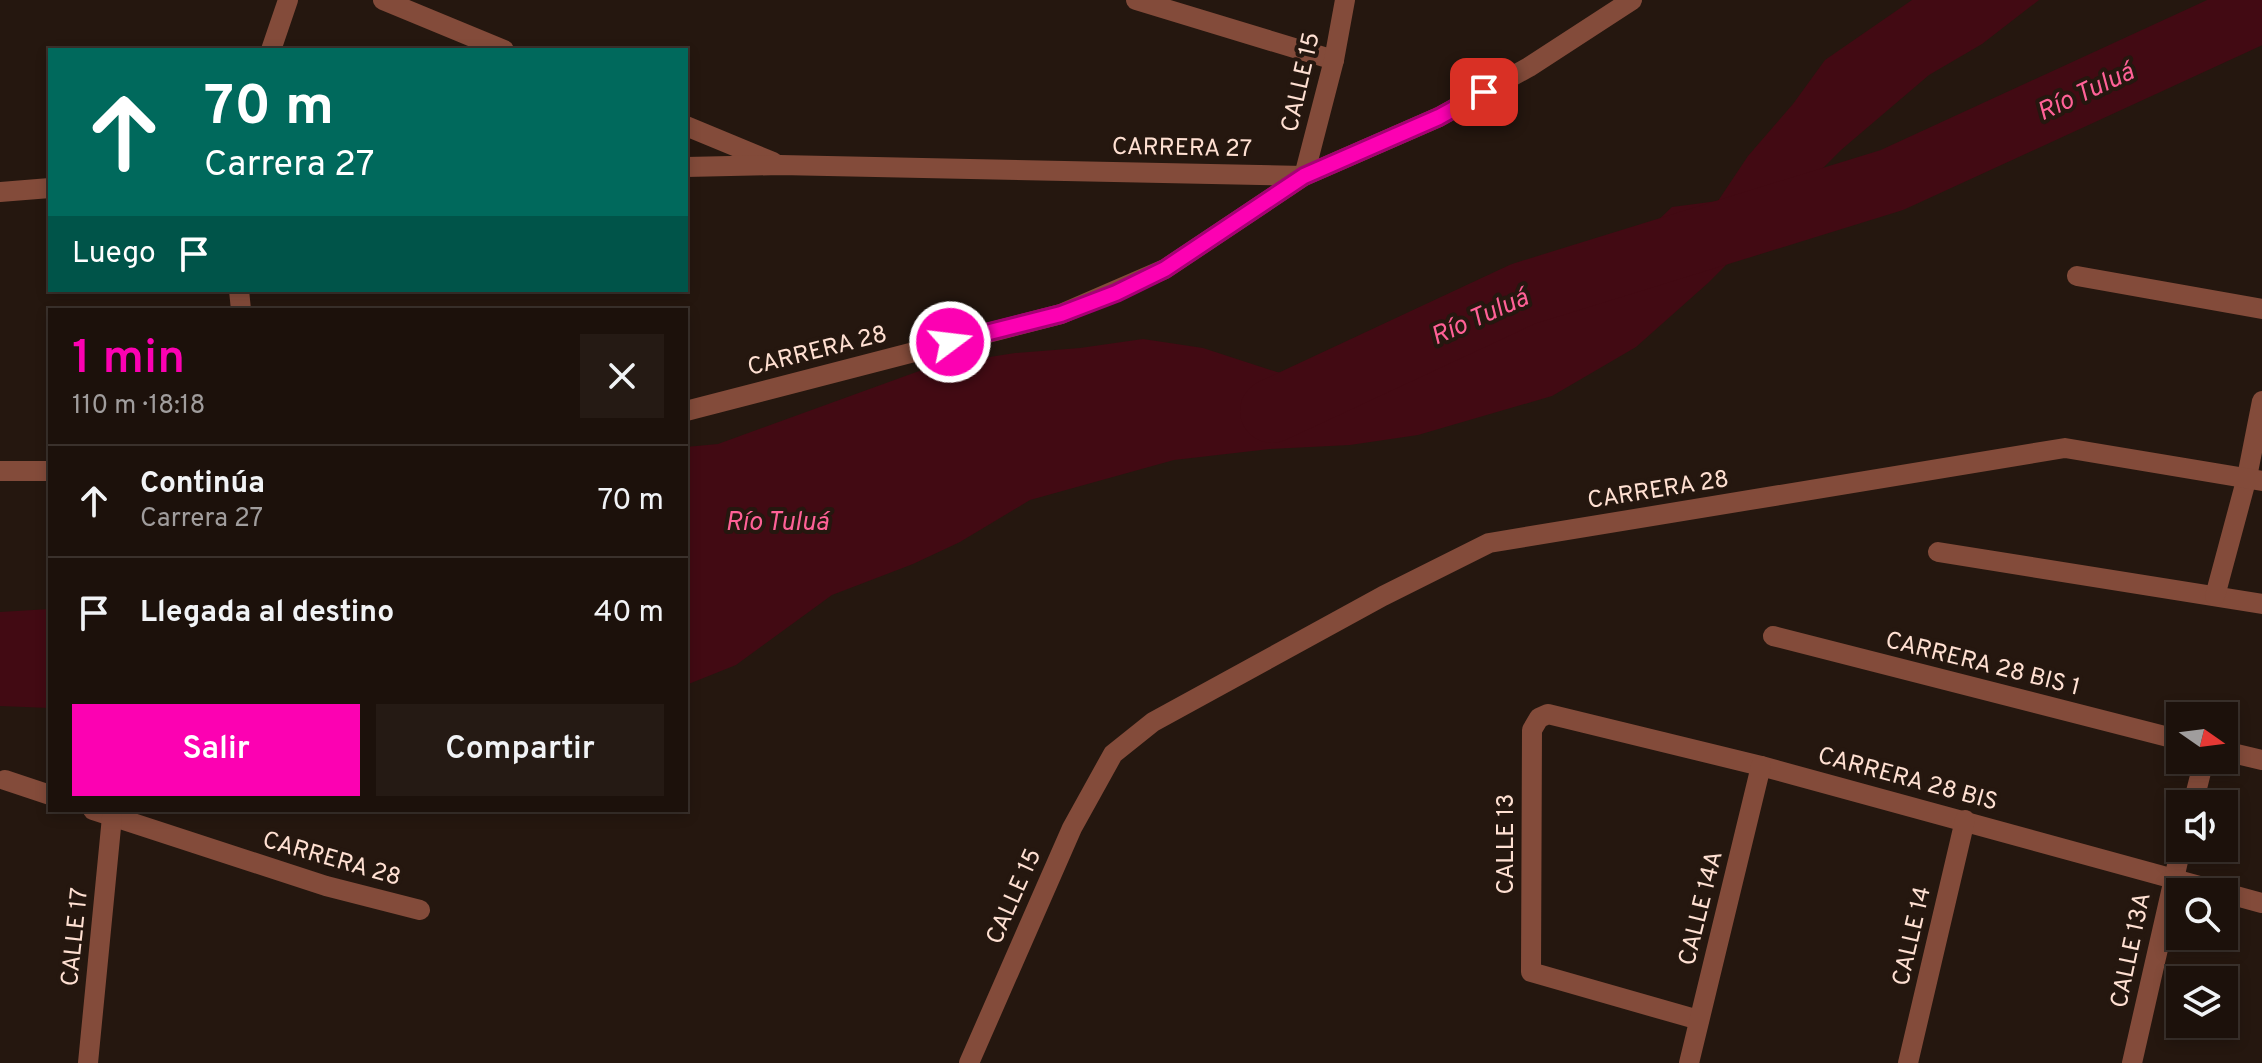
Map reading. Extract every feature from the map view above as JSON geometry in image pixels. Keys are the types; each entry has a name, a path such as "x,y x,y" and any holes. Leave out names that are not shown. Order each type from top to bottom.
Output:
{"street":[{"path":"272,48 288,0"},
{"path":"383,0 499,48"},
{"path":"1136,0 1334,60"},
{"name":"CALLE 15","path":"1304,176 1334,60 1345,0"},
{"name":"CARRERA 27","path":"688,167 780,165 1304,176 1439,117 1529,67 1632,0"},
{"path":"688,127 780,165"},
{"name":"CARRERA 28","path":"688,410 1061,314 1165,269 1304,176"},
{"path":"0,192 48,188"},
{"path":"2077,276 2262,309"},
{"path":"2215,596 2254,479 2262,401"},
{"name":"CARRERA 28","path":"1113,754 1153,722 1383,596 1489,543 2065,448 2254,479"},
{"path":"0,471 48,471"},
{"path":"1938,552 2262,604"},
{"name":"CARRERA 28 BIS 1","path":"1773,636 2166,736"},
{"name":"CARRERA 28 BIS","path":"1539,718 1548,714 1761,766 2262,903"},
{"name":"CALLE 13","path":"1539,718 1532,730 1531,972 1699,1020"},
{"name":"CALLE 15","path":"969,1063 1072,828 1113,754"},
{"path":"2238,754 2262,760"},
{"name":"CALLE 14A","path":"1689,1063 1761,766"},
{"path":"5,780 48,794"},
{"name":"CARRERA 28","path":"102,813 326,886 420,910"},
{"name":"CALLE 17","path":"88,1063 102,813"},
{"name":"CALLE 14","path":"1908,1063 1965,820"},
{"name":"CALLE 13A","path":"2132,1063 2177,862"}],"water":[{"name":"Río Tuluá","path":"1912,0 2039,0 1982,44 1929,75 1841,150 1708,283 1636,347 1552,396 1418,435 1350,445 1270,449 1174,460 1030,500 960,542 832,595 736,665 688,684 688,447 718,444 933,366 1015,353 1143,339 1203,348 1277,372 1326,381 1372,369 1521,319 1575,287 1631,246 1672,207 1718,201 1748,156 1793,104 1825,60"},
{"path":"48,609 48,708 0,706 0,612"}],"waterway":[{"name":"Río Tuluá","path":"1272,411 1523,294 1892,180 2262,10"}],"route":[{"path":"950,342 1061,314 1116,293 1165,269 1304,176 1439,117 1484,92"}]}
